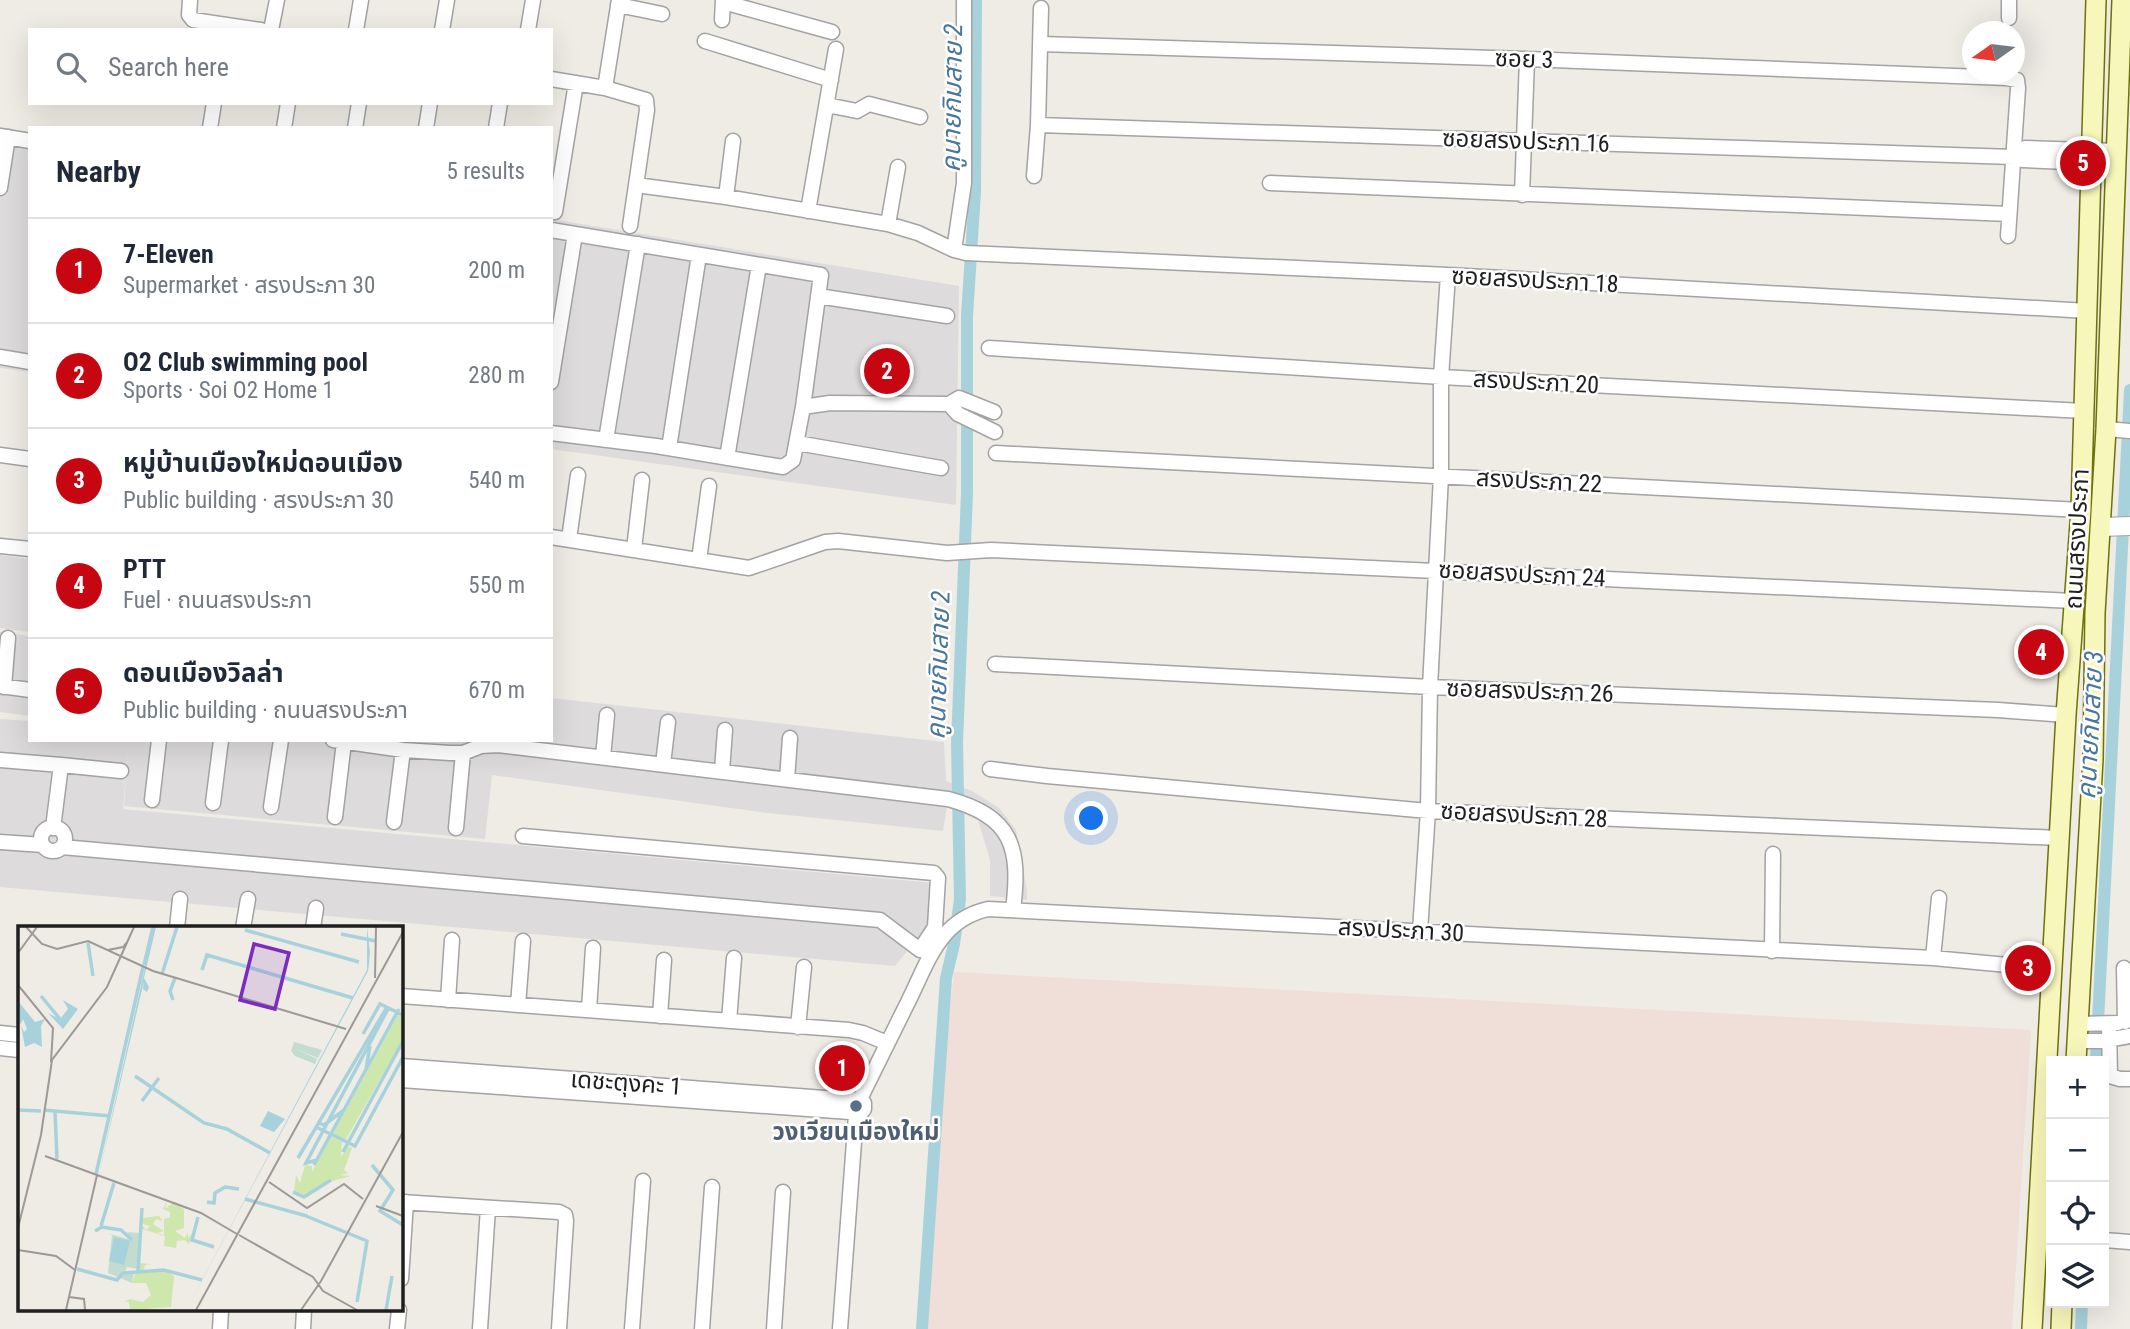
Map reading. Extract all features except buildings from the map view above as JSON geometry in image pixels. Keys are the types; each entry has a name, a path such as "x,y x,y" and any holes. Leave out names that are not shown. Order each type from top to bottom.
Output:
{"main road":[{"name":"ถนนสรงประภา","path":"2032,1329 2066,715 2081,510 2096,0"},
{"name":"ถนนสรงประภา","path":"2079,1056 2095,1032 2095,612 2115,526 2118,430 2116,157 2122,0"},
{"path":"2061,1329 2062,1308"}],"street":[{"path":"271,28 277,0"},
{"path":"356,28 361,0"},
{"path":"442,28 447,0"},
{"path":"528,28 533,0"},
{"path":"636,185 888,224 967,253 964,183 964,0"},
{"path":"2009,0 2009,18"},
{"path":"722,20 723,1 832,32"},
{"path":"605,88 619,2 662,14"},
{"path":"189,7 193,20 228,27"},
{"path":"1034,176 1041,8"},
{"path":"705,41 831,80"},
{"name":"ซอย 3","path":"1041,44 1527,59 2006,78 2017,80 2018,88 2013,157"},
{"path":"808,211 836,49"},
{"path":"1522,195 1527,59"},
{"path":"553,79 638,96 648,103 630,226"},
{"path":"553,212 576,83"},
{"path":"827,105 857,111 869,104 920,117"},
{"path":"210,126 214,105"},
{"path":"285,126 288,105"},
{"path":"355,126 359,105"},
{"path":"426,126 430,105"},
{"path":"496,126 500,105"},
{"name":"ซอยสรงประภา 16","path":"1038,125 2013,157 2023,160 2116,157"},
{"path":"0,188 4,136 28,141"},
{"path":"726,197 733,141"},
{"path":"2008,236 2013,157"},
{"path":"888,224 898,167"},
{"path":"1270,184 2009,214"},
{"path":"553,230 821,275 797,443 793,460 783,467 670,448 553,433"},
{"path":"553,370 575,234"},
{"path":"606,440 638,244"},
{"name":"ซอยสรงประภา 18","path":"967,253 1448,275 2088,311"},
{"path":"670,448 699,255"},
{"path":"727,458 759,265"},
{"path":"1420,931 1428,811 1430,687 1441,475 1441,377 1448,275"},
{"path":"818,296 947,316"},
{"name":"สรงประภา 20","path":"989,348 1441,377 2083,411"},
{"path":"0,358 28,362"},
{"path":"803,407 830,403 955,405 991,411"},
{"path":"955,405 991,430"},
{"path":"797,443 941,468"},
{"name":"สรงประภา 22","path":"996,453 2081,510"},
{"path":"0,455 28,459"},
{"path":"569,539 578,474"},
{"path":"634,549 642,480"},
{"path":"699,559 709,486"},
{"name":"ซอยสรงประภา 24","path":"553,537 749,568 831,541 947,553 991,550 2073,601"},
{"path":"0,546 28,549"},
{"path":"8,638 2,687 28,690"},
{"name":"ซอยสรงประภา 26","path":"995,664 1430,687 2066,715"},
{"path":"603,757 607,715"},
{"path":"663,764 668,723"},
{"path":"722,771 725,730"},
{"path":"787,779 790,738"},
{"path":"152,800 159,742"},
{"path":"213,803 221,742"},
{"path":"271,807 281,742"},
{"path":"335,817 339,742"},
{"path":"362,742 403,750 422,746 463,753 482,743 542,745 603,757 948,799 981,809 1002,826 1011,844 1015,893 1013,910"},
{"path":"394,822 403,750"},
{"path":"456,828 463,753"},
{"path":"0,760 121,771"},
{"path":"53,828 61,765"},
{"name":"ซอยสรงประภา 28","path":"990,769 1428,811 2059,838"},
{"path":"43,845 41,841 44,831 53,828"},
{"path":"53,828 64,835 62,847"},
{"path":"0,842 43,845 52,851 62,847 880,920 926,950 935,927 938,878 934,873 523,836"},
{"path":"1772,951 1773,854"},
{"path":"1933,958 1939,898"},
{"path":"177,926 180,899"},
{"path":"243,926 248,899"},
{"path":"313,926 316,908"},
{"name":"สรงประภา 30","path":"854,1106 887,1043 926,950 969,914 988,909 1933,958 2051,969"},
{"path":"448,1000 452,940"},
{"path":"518,1005 523,941"},
{"path":"589,1010 593,948"},
{"path":"729,1021 734,958"},
{"path":"660,1016 664,960"},
{"path":"798,1027 804,967"},
{"path":"2124,968 2128,1027 2095,1032 2110,1076 2130,1079"},
{"path":"402,996 863,1033 887,1043"},
{"path":"0,1033 18,1035"},
{"path":"0,1048 18,1050"},
{"name":"เดชะตุงคะ 1","path":"402,1066 854,1106"},
{"name":"เดชะตุงคะ 1","path":"402,1080 854,1106"},
{"path":"840,1329 854,1106"},
{"path":"632,1329 643,1181"},
{"path":"702,1329 712,1187"},
{"path":"774,1329 783,1192"},
{"path":"402,1240 403,1202 559,1212 565,1215 559,1329"},
{"path":"480,1329 488,1208"},
{"path":"2109,1240 2130,1242"}],"shaded area":[{"path":"0,127 28,132 28,372 0,368"},
{"path":"553,219 959,286 956,505 553,449"},
{"path":"0,555 28,559 28,632 0,628"},
{"path":"0,632 28,636 28,716 0,712"},
{"path":"553,698 944,742 946,781 972,791 999,808 1016,830 1027,900 990,896 990,860 978,820 947,807 943,831 768,813 492,775 485,839 124,806 128,746 123,809 934,883 929,924 895,966 0,887 0,719 28,721 28,742 553,742"},
{"path":"954,972 2031,1030 2012,1329 923,1329 941,1085"}],"water":[{"path":"863,357 915,367 913,377 901,384 860,376"}],"waterway":[{"name":"คูนายกิมสาย 2","path":"922,1329 946,978 960,899 957,743 967,493 967,316 975,192 976,0"},
{"name":"คูนายกิมสาย 3","path":"2096,1056 2130,390"},
{"name":"คูนายกิมสาย 3","path":"2081,1329 2082,1308"}],"place":[{"name":"ดอนเมืองวิลล่า","path":"2083,163"},
{"name":"O2 Club swimming pool","path":"887,371"},
{"name":"PTT","path":"2041,652"},
{"name":"หมู่บ้านเมืองใหม่ดอนเมือง","path":"2028,968"},
{"name":"7-Eleven","path":"842,1068"},
{"name":"วงเวียนเมืองใหม่","path":"856,1106"}]}
